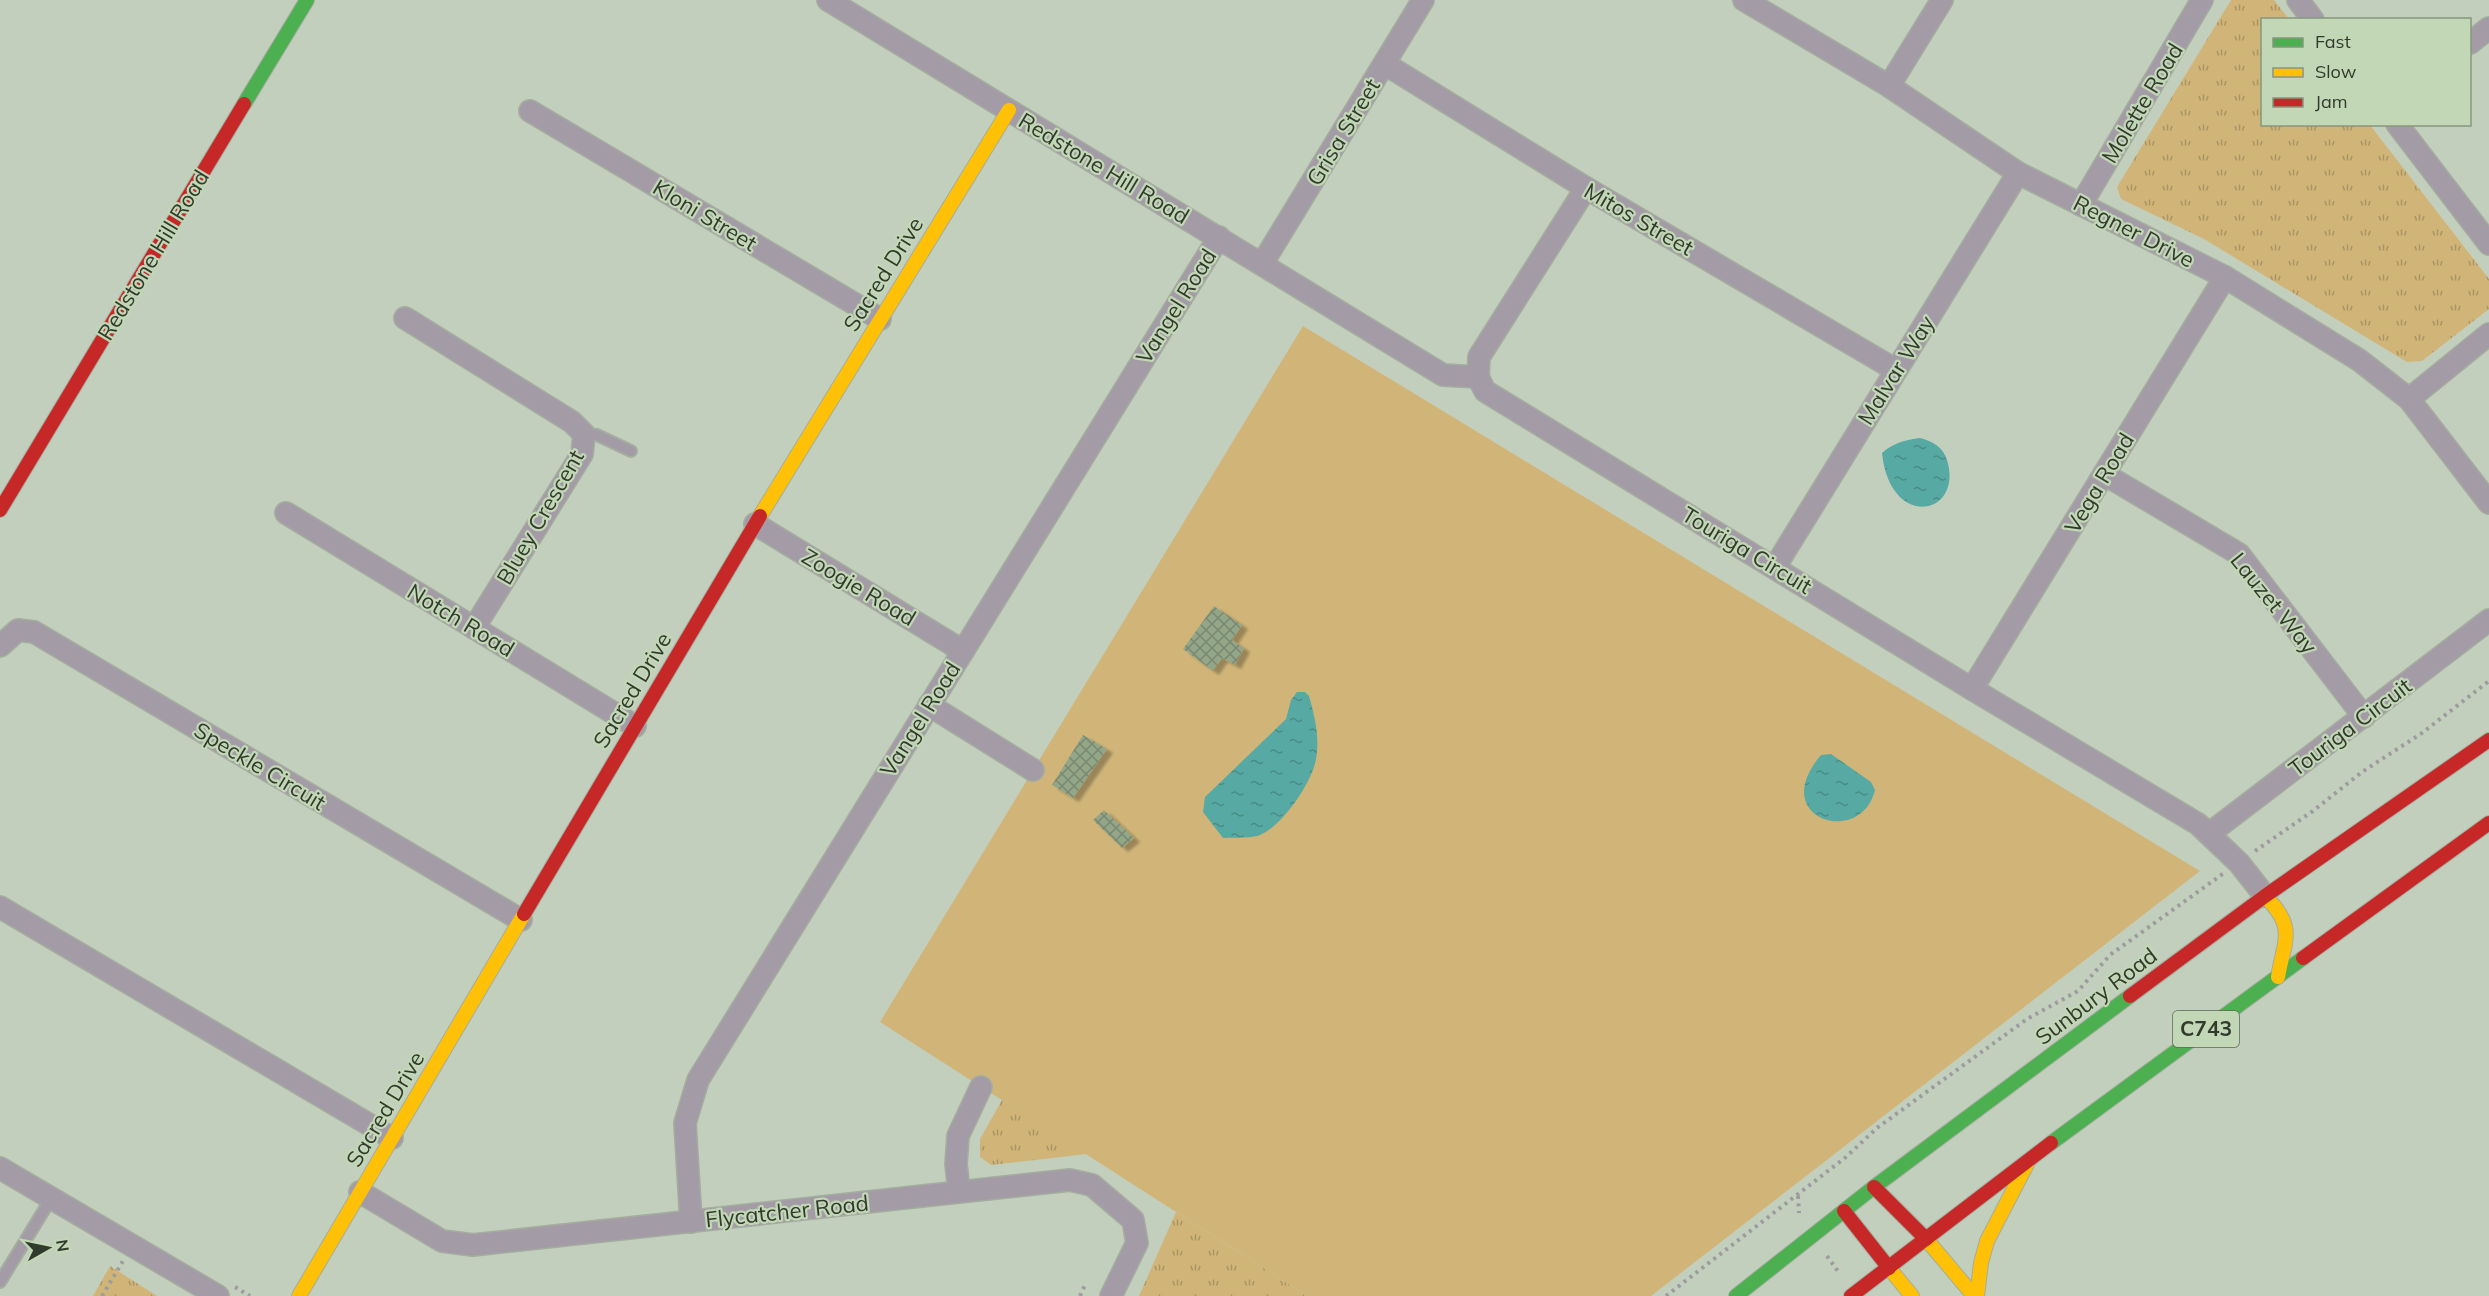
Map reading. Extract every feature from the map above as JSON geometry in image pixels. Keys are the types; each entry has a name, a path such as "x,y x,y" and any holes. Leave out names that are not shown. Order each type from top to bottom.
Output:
{"main road":[{"name":"Redstone Hill Road","path":"0,510 307,0"},
{"name":"Sacred Drive","path":"299,1296 755,524 1009,110"},
{"name":"Sunbury Road","path":"1736,1296 1874,1187 2265,896 2489,740"},
{"name":"C743","path":"1851,1296 2031,1157 2489,823"},
{"path":"2265,896 2279,910 2288,928 2278,977"},
{"path":"1975,1296 1987,1241 2031,1157"},
{"path":"1874,1187 1926,1239 1975,1296"},
{"path":"1844,1211 1912,1296"}],"street":[{"name":"Redstone Hill Road","path":"828,0 1443,375 1478,376"},
{"name":"Grisa Street","path":"1262,264 1423,0"},
{"name":"Regner Drive","path":"1744,0 1889,86 2018,173 2225,277 2359,360 2409,399 2489,502"},
{"path":"1889,86 1942,0"},
{"name":"Molette Road","path":"2081,205 2202,0"},
{"path":"2298,0 2312,18"},
{"path":"2471,42 2489,28"},
{"name":"Mitos Street","path":"1385,64 1586,188 1896,370"},
{"name":"Kloni Street","path":"531,111 880,319"},
{"path":"2399,126 2489,244"},
{"name":"Malvar Way","path":"1775,567 2018,173"},
{"path":"1478,376 1479,357 1586,188"},
{"name":"Vangel Road","path":"691,1222 685,1123 698,1080 1219,237"},
{"name":"Vega Road","path":"1972,689 2225,277"},
{"name":"Bluey Crescent","path":"405,318 572,422 584,434 582,454 474,628"},
{"path":"2409,399 2489,334"},
{"name":"Touriga Circuit","path":"1478,376 1485,392 2210,833 2239,863 2265,896"},
{"name":"Lauzet Way","path":"2104,474 2239,554 2364,717"},
{"name":"Notch Road","path":"286,513 635,726"},
{"name":"Zoogie Road","path":"755,524 963,651"},
{"name":"Touriga Circuit","path":"2210,833 2489,620"},
{"name":"Speckle Circuit","path":"0,646 18,630 34,632 521,920"},
{"path":"929,705 1033,770"},
{"path":"0,906 392,1138"},
{"path":"959,1191 956,1164 958,1136 981,1087"},
{"path":"0,1168 218,1296"},
{"name":"Flycatcher Road","path":"360,1192 442,1241 473,1245 1070,1180 1092,1185 1133,1220 1137,1243 1111,1296"}],"lane":[{"path":"584,434 597,435 631,451"},
{"path":"0,1282 52,1197"}],"path":[{"path":"1666,1296 1846,1158 1877,1128 2027,1019 2078,991 2110,955 2313,811 2362,771 2422,734 2489,681"},
{"path":"102,1296 133,1245"},
{"path":"1080,1296 1085,1285"}],"green space":[{"path":"2231,0 2274,0 2288,18 2261,18 2261,126 2371,126 2489,279 2489,309 2422,361 2407,362 2204,239 2121,199 2117,187"},
{"path":"1303,326 2200,871 1651,1296 1307,1296 880,1022"},
{"path":"1002,1100 1087,1154 991,1165 980,1157 980,1139"},
{"path":"1176,1212 1307,1296 1139,1296"},
{"path":"110,1266 157,1296 93,1296"}],"water":[{"path":"1920,438 1933,443 1943,452 1947,460 1949,479 1945,494 1936,503 1924,507 1911,504 1898,495 1888,478 1882,453 1900,442"},
{"path":"1297,692 1305,692 1309,696 1316,728 1316,759 1309,780 1295,803 1269,830 1252,837 1223,838 1203,812 1205,797 1286,719 1291,700"},
{"path":"1831,754 1871,782 1875,790 1866,808 1853,818 1837,821 1822,818 1810,809 1804,796 1807,777 1821,755"}],"building":[{"path":"1214,606 1242,625 1232,640 1244,648 1235,665 1222,658 1213,671 1183,649"},
{"path":"1083,735 1107,749 1073,798 1052,785"},
{"path":"1104,810 1134,838 1122,848 1093,820"}],"traffic: fast":[{"path":"244,104 307,0"},
{"path":"2051,1143 2303,958"},
{"path":"1736,1296 1874,1187 2130,996"}],"traffic: slow":[{"path":"760,516 1009,110"},
{"path":"2265,896 2275,907 2285,925 2285,942 2278,977"},
{"path":"299,1296 524,914"},
{"path":"1977,1296 1981,1263 1987,1241 2027,1164"},
{"path":"1926,1239 1974,1296"},
{"path":"1889,1268 1912,1296"}],"traffic: jam":[{"path":"0,510 244,104"},
{"path":"524,914 760,516"},
{"path":"2130,996 2265,896 2489,740"},
{"path":"2303,958 2489,823"},
{"path":"1851,1296 2051,1143"},
{"path":"1874,1187 1926,1239"},
{"path":"1844,1211 1889,1268"}]}
